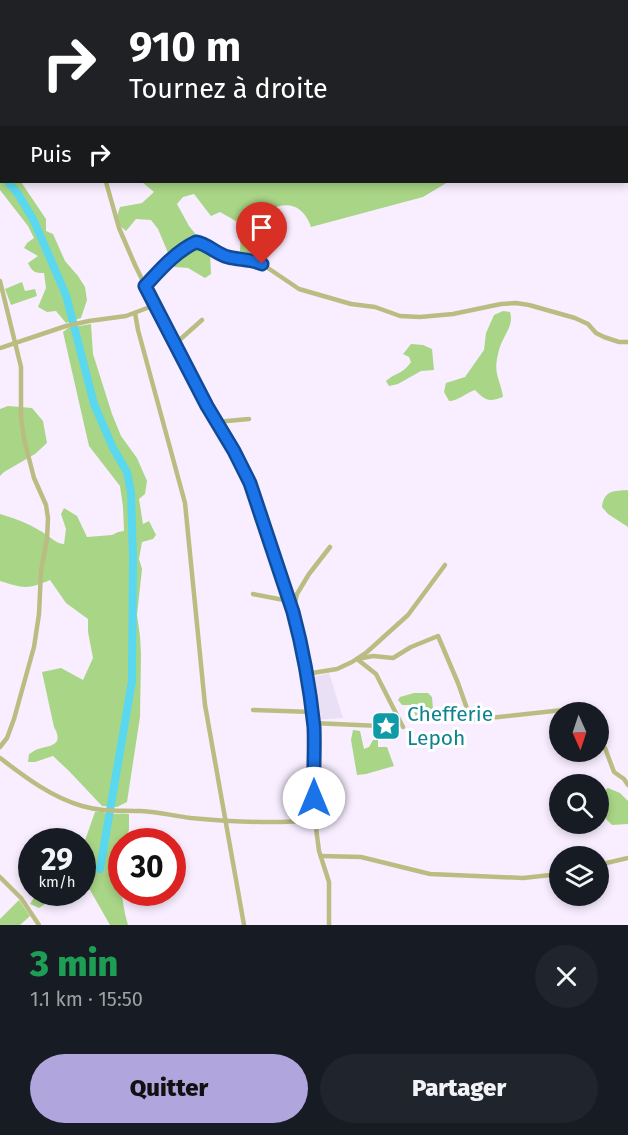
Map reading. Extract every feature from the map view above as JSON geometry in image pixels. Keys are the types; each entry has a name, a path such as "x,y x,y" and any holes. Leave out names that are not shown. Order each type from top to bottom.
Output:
{"street":[{"path":"106,183 123,239 154,305 250,483 293,612 312,712 315,820 321,856 329,882 329,925"},
{"path":"145,286 181,251 200,242 228,257 262,264 299,289 351,304 375,307 400,316 453,314 513,303 574,318 589,325 604,338 628,342"},
{"path":"0,281 21,368 21,417 24,439 34,478 48,511 34,647 14,719 7,738 0,747"},
{"path":"0,348 66,326 135,313 154,305"},
{"path":"135,313 185,503 205,705 244,925"},
{"path":"175,344 202,320"},
{"path":"216,422 249,419"},
{"path":"293,612 297,594 330,547"},
{"path":"306,674 337,669 357,659 408,615 445,565"},
{"path":"253,594 289,602"},
{"path":"357,659 373,656 393,658 411,647 438,636 471,720 549,712"},
{"path":"357,659 376,674 403,727"},
{"path":"253,711 312,712"},
{"path":"313,723 380,726"},
{"path":"0,758 51,793 82,806 106,811 140,811 191,818 269,823 315,820"},
{"path":"609,759 614,772 628,785"},
{"path":"321,856 361,857 430,874 523,878 549,875"},
{"path":"609,862 628,858"},
{"path":"0,877 21,898 39,925"}],"shaded area":[{"path":"329,673 343,718 313,720 305,679"}],"green space":[{"path":"0,183 22,183 46,219 46,231 53,234 65,261 85,287 87,300 81,318 66,323 56,311 47,312 38,307 46,288 44,273 38,273 29,266 28,263 38,256 24,248 34,238 28,226 0,190"},
{"path":"143,183 446,183 423,197 311,227 307,217 301,211 287,205 279,206 263,214 256,221 251,252 245,257 240,251 241,224 220,212 211,216 194,194 183,197 177,204 189,226 210,252 211,274 205,278 188,268 174,267 158,229 151,220 136,219 126,231 120,226 117,216 120,207 142,203 154,192"},
{"path":"22,282 25,291 35,289 37,296 11,305 5,289"},
{"path":"503,311 510,312 511,316 496,365 503,397 487,400 475,390 456,400 449,401 444,392 446,383 465,377 484,350 486,333 494,315"},
{"path":"91,324 93,354 112,414 121,436 137,458 147,481 145,494 139,499 143,524 149,521 156,535 153,539 142,542 139,559 142,569 137,615 141,654 140,717 127,802 117,807 102,806 53,756 28,762 29,754 52,745 58,737 42,672 61,668 83,680 93,658 88,619 66,603 50,580 25,587 0,581 0,514 19,520 62,544 64,544 66,529 61,514 64,508 77,516 87,537 112,535 124,531 120,486 89,446 63,332 68,328"},
{"path":"411,344 423,345 432,349 434,370 421,371 398,384 389,386 386,381 405,369 411,362 409,357 403,354"},
{"path":"8,406 32,408 43,421 47,443 35,454 0,476 0,409"},
{"path":"628,490 628,527 608,514 602,507 605,497 610,492"},
{"path":"414,693 428,693 432,697 433,709 416,717 412,705 402,705 398,700 400,697"},
{"path":"353,730 360,731 364,749 369,747 373,740 378,740 378,747 387,747 394,766 357,775 351,740"},
{"path":"609,788 620,793 628,801 628,824 612,825 609,822"},
{"path":"95,812 129,814 129,828 108,828 108,906 124,906 128,925 110,925 96,900 96,828 89,828"},
{"path":"18,901 18,906 23,906 30,916 20,925 0,925 0,919"}],"waterway":[{"path":"9,183 33,219 66,295 94,404 113,448 127,472 131,492 132,681 100,869"}],"place":[{"name":"Chefferie Lepoh","path":"386,726"}],"route":[{"path":"262,264 228,257 196,242 181,251 145,286 250,483 293,612 313,723 314,798"}]}
